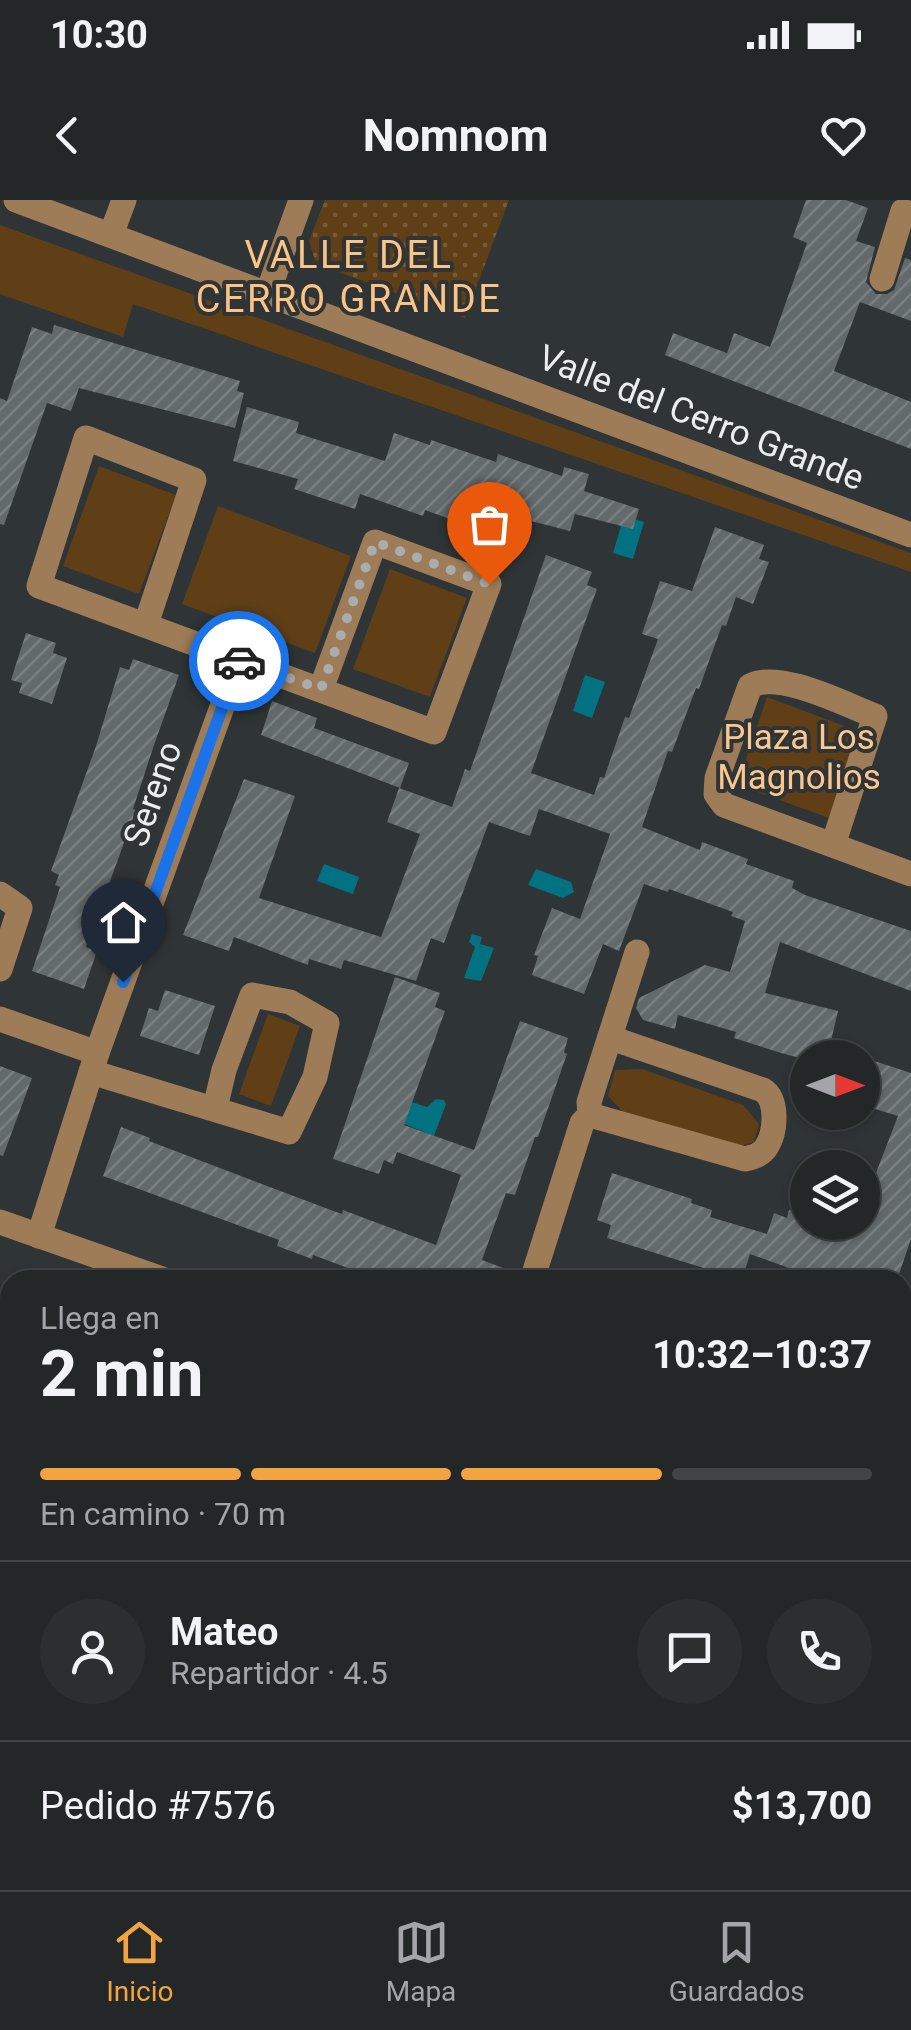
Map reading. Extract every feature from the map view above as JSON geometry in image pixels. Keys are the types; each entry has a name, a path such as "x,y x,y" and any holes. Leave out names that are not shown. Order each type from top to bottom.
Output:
{"street":[{"name":"Valle del Cerro Grande","path":"16,200 911,535"},
{"path":"111,236 124,200"},
{"path":"268,292 300,200"},
{"path":"882,280 907,208"},
{"path":"146,624 194,480 86,438 39,586 434,732 489,584 375,542 321,689"},
{"name":"Sereno","path":"39,1236 94,1062 239,660"},
{"path":"833,845 875,716 779,681 761,680 750,686 717,778 716,794 724,806 911,874"},
{"path":"0,894 20,908 0,969"},
{"path":"535,1270 582,1122 590,1114 589,1102 638,952"},
{"path":"0,1019 94,1062 216,1108 289,1132 315,1077 327,1023 290,1002 252,995 224,1070 216,1108"},
{"path":"590,1114 745,1160 757,1157 768,1146 774,1106 771,1096 611,1038"},
{"path":"0,1222 136,1270"}],"green space":[{"path":"325,200 509,200 465,318 316,264 309,241"},
{"path":"0,225 911,553 911,572 133,304 123,337 0,294"},
{"path":"99,466 176,495 139,594 63,566"},
{"path":"218,506 351,556 315,653 182,604"},
{"path":"390,569 467,598 430,697 353,669"},
{"name":"Plaza Los Magnolios","path":"767,697 858,731 829,818 738,782"},
{"path":"268,1014 300,1026 271,1106 239,1094"},
{"path":"642,1069 743,1105 759,1124 754,1142 732,1148 627,1116 608,1096 615,1070"}],"water":[{"path":"624,516 644,522 633,559 613,553"},
{"path":"585,675 605,682 592,718 573,711"},
{"path":"324,864 359,877 353,894 317,881"},
{"path":"536,869 571,882 574,892 563,898 528,885"},
{"path":"472,934 482,937 480,944 494,948 481,981 464,978 475,947 469,942"},
{"path":"403,1099 427,1107 436,1099 444,1100 434,1136 395,1120"}],"building":[{"path":"806,200 846,200 868,208 856,241 875,247 866,282 876,294 894,290 905,258 911,260 911,321 860,302 834,371 911,402 911,449 665,355 673,333 727,353 734,333 770,347 807,243 793,237"},
{"path":"54,325 240,381 237,391 244,393 235,428 79,388 71,411 47,403 4,525 0,524 0,398 7,401 32,327 52,334"},
{"path":"247,407 299,422 296,433 385,461 394,433 430,445 431,440 496,462 498,454 562,476 564,467 589,474 584,491 639,509 633,529 575,514 570,531 496,512 489,533 425,510 423,516 360,494 355,509 294,489 298,479 233,461"},
{"path":"715,527 764,545 759,559 769,562 753,604 736,597 726,626 722,625 672,752 668,751 642,827 700,850 702,842 748,859 746,864 794,881 792,888 805,895 911,931 911,991 780,942 765,993 838,1011 831,1040 790,1040 790,1055 734,1038 736,1032 678,1015 675,1029 643,1020 636,1008 639,998 705,965 730,972 745,921 731,916 733,912 644,884 619,951 603,944 584,994 532,975 538,956 534,955 552,908 580,919 610,834 539,809 530,836 489,822 444,943 431,938 416,981 344,960 341,969 309,959 308,965 234,937 229,951 183,935 244,779 295,796 259,898 381,937 420,834 387,822 399,788 452,807 465,769 470,771 546,555 592,572 587,585 597,589 531,773 594,795 600,777 604,778 625,717 629,718 658,639 642,634 660,581 692,591"},
{"path":"26,633 56,643 53,653 67,658 52,704 19,693 22,683 11,680"},
{"path":"133,659 179,675 86,947 97,951 84,989 32,971 60,887 55,885 59,875 51,871 120,667 129,670"},
{"path":"272,701 317,718 314,728 409,763 400,788 261,735"},
{"path":"395,977 440,993 435,1007 445,1011 404,1125 474,1150 520,1021 568,1038 564,1052 567,1054 538,1137 515,1195 506,1193 482,1260 509,1270 353,1270 277,1246 279,1240 103,1176 121,1127 328,1209 342,1214 343,1210 436,1245 461,1175 397,1152 393,1164 384,1160 379,1174 333,1159"},
{"path":"165,990 215,1006 199,1055 140,1036 149,1008 158,1011"},
{"path":"880,1063 911,1073 911,1239 900,1270 794,1270 750,1254 745,1270 710,1270 607,1238 611,1225 597,1220 612,1173 692,1199 691,1203 712,1210 710,1217 767,1234 774,1213 787,1218 790,1210 790,1240 880,1240 880,1162 898,1116 880,1110"},
{"path":"0,1066 32,1078 3,1156 0,1155"}],"way so far":[{"path":"239,661 321,689 375,542 489,584"}],"district":[{"name":"VALLE DEL CERRO GRANDE","path":"349,276"}],"route":[{"path":"123,982 239,661"}]}
